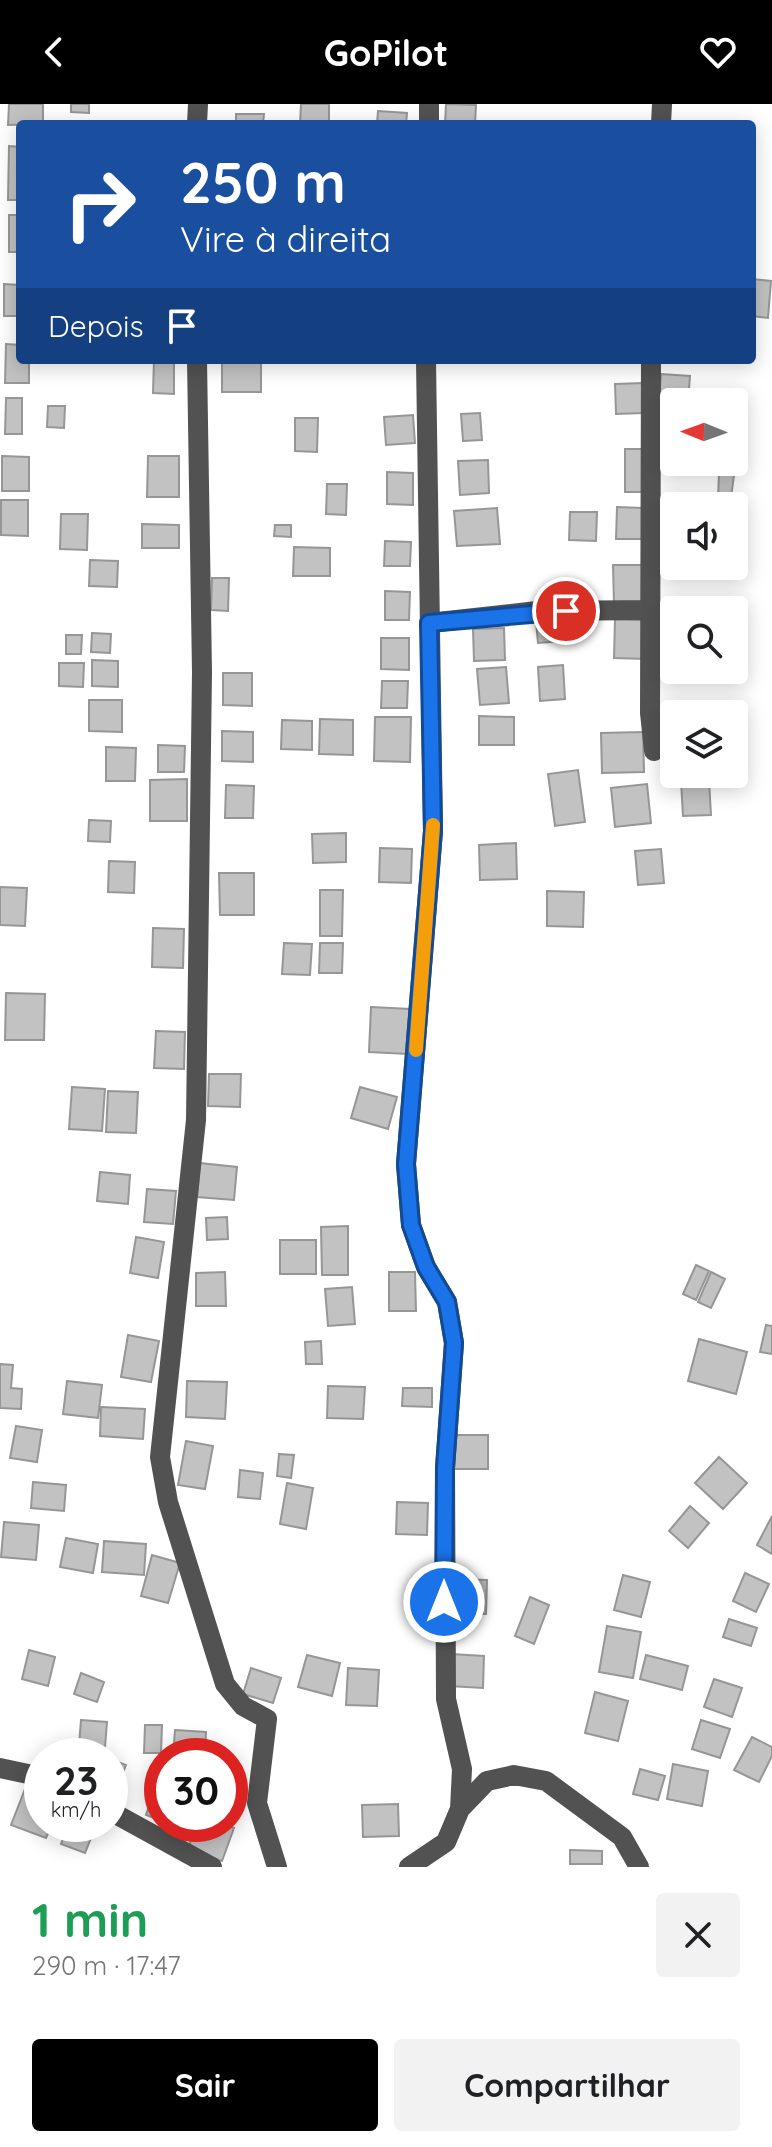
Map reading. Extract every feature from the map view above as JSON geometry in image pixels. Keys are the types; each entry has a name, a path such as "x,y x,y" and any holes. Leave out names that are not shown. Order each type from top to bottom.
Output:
{"street":[{"path":"198,104 212,104"},
{"path":"197,364 202,672 196,1120 160,1457 168,1502 225,1684 243,1706 267,1719 257,1803 277,1867"},
{"path":"409,1867 446,1842 460,1809 462,1769 446,1699 444,1602 445,1468 454,1343 447,1302 426,1267 411,1225 406,1164 433,831 426,364"},
{"path":"651,364 650,713 654,751"},
{"path":"429,623 537,611 652,610"},
{"path":"0,1768 24,1773"},
{"path":"460,1809 487,1781 514,1775 546,1781 622,1837 639,1867"},
{"path":"128,1821 212,1867"}],"building":[{"path":"9,104 43,104 43,120 16,120 16,125 8,125"},
{"path":"71,104 89,104 89,113 71,112"},
{"path":"301,104 329,104 329,120 300,120"},
{"path":"446,104 476,105 475,120 445,120"},
{"path":"378,111 407,113 406,120 377,120"},
{"path":"236,114 264,114 263,120 236,120"},
{"path":"9,146 16,147 16,200 8,200"},
{"path":"9,215 16,215 16,252 9,252"},
{"path":"756,279 771,281 768,318 756,316"},
{"path":"4,284 16,285 16,316 4,316"},
{"path":"6,344 16,345 16,364 29,364 29,383 5,383"},
{"path":"154,364 174,364 174,394 153,393"},
{"path":"222,364 261,364 261,392 222,392"},
{"path":"661,374 690,376 689,388 660,388 658,411"},
{"path":"643,383 644,413 616,414 615,384"},
{"path":"6,398 22,398 22,434 5,434"},
{"path":"48,406 65,406 64,428 47,427"},
{"path":"480,413 482,440 463,441 461,414"},
{"path":"413,415 415,443 386,445 384,417"},
{"path":"295,418 318,418 317,452 295,451"},
{"path":"625,449 645,449 646,492 625,492"},
{"path":"2,456 29,457 29,491 2,491"},
{"path":"148,456 179,456 179,497 147,497"},
{"path":"488,460 489,493 460,495 458,461"},
{"path":"387,472 413,473 413,505 387,504"},
{"path":"719,476 734,476 732,492 718,492"},
{"path":"327,484 347,484 346,515 326,514"},
{"path":"1,500 28,500 28,536 1,535"},
{"path":"617,507 643,508 642,539 616,539"},
{"path":"497,508 500,544 457,546 454,511"},
{"path":"570,512 597,512 596,541 569,540"},
{"path":"61,514 88,514 87,550 60,549"},
{"path":"142,524 179,525 179,548 142,548"},
{"path":"275,525 291,525 291,537 274,536"},
{"path":"385,541 411,542 410,566 384,566"},
{"path":"294,547 330,548 330,576 293,576"},
{"path":"90,560 118,561 117,587 89,586"},
{"path":"613,565 644,565 645,603 614,604"},
{"path":"212,578 229,578 228,611 211,610"},
{"path":"385,591 410,592 409,620 385,620"},
{"path":"656,616 660,616 660,659 656,659"},
{"path":"561,619 563,641 538,643 536,621"},
{"path":"615,619 646,620 646,659 614,658"},
{"path":"504,628 505,660 474,661 473,629"},
{"path":"92,633 111,634 110,653 91,652"},
{"path":"66,635 82,635 81,654 66,654"},
{"path":"381,638 409,638 409,670 381,669"},
{"path":"92,660 118,661 118,687 92,686"},
{"path":"59,663 84,663 83,687 59,686"},
{"path":"563,665 565,699 540,701 538,667"},
{"path":"506,667 509,703 480,705 477,669"},
{"path":"223,673 252,673 252,706 223,705"},
{"path":"382,681 408,681 407,708 381,708"},
{"path":"89,700 122,700 122,732 89,731"},
{"path":"479,716 514,717 514,745 479,745"},
{"path":"375,717 411,717 410,762 374,761"},
{"path":"320,719 353,720 353,755 319,754"},
{"path":"282,720 312,721 312,750 281,749"},
{"path":"222,731 253,732 253,762 222,761"},
{"path":"643,732 644,772 602,773 601,733"},
{"path":"158,745 185,746 184,772 158,772"},
{"path":"106,747 136,748 135,781 106,781"},
{"path":"578,770 585,822 555,826 548,774"},
{"path":"187,779 187,821 150,821 150,780"},
{"path":"647,784 651,823 615,827 611,788"},
{"path":"226,785 254,786 253,818 225,818"},
{"path":"681,788 709,788 711,815 683,816"},
{"path":"89,820 111,821 110,842 88,841"},
{"path":"346,833 346,862 313,863 312,834"},
{"path":"516,843 517,879 480,880 479,845"},
{"path":"380,848 412,849 411,883 379,882"},
{"path":"661,849 664,883 638,885 635,851"},
{"path":"109,861 135,862 134,893 108,892"},
{"path":"219,873 254,873 254,915 220,915"},
{"path":"0,887 27,888 25,926 0,925"},
{"path":"320,890 343,890 342,936 320,936"},
{"path":"547,891 584,892 583,927 547,926"},
{"path":"153,928 184,929 183,968 152,967"},
{"path":"284,943 312,944 310,975 282,974"},
{"path":"320,943 343,943 342,973 319,973"},
{"path":"6,993 45,994 44,1040 5,1040"},
{"path":"371,1007 410,1009 408,1054 369,1052"},
{"path":"156,1031 185,1032 184,1069 154,1068"},
{"path":"209,1074 241,1074 240,1107 208,1106"},
{"path":"72,1087 105,1089 102,1131 69,1129"},
{"path":"360,1087 397,1097 388,1129 351,1118"},
{"path":"108,1091 138,1092 136,1133 106,1132"},
{"path":"200,1163 237,1167 234,1200 197,1197"},
{"path":"100,1172 130,1175 128,1204 97,1201"},
{"path":"147,1189 176,1191 173,1224 144,1222"},
{"path":"227,1217 228,1239 207,1240 206,1218"},
{"path":"348,1226 348,1275 322,1275 321,1227"},
{"path":"136,1237 164,1242 158,1278 130,1273"},
{"path":"280,1240 316,1240 316,1274 280,1274"},
{"path":"696,1265 709,1271 696,1300 683,1294"},
{"path":"225,1272 226,1306 196,1306 196,1273"},
{"path":"389,1272 415,1272 416,1311 389,1311"},
{"path":"711,1272 725,1279 711,1308 698,1302"},
{"path":"352,1287 355,1324 328,1326 325,1289"},
{"path":"766,1325 772,1326 772,1354 760,1352"},
{"path":"128,1335 159,1341 151,1382 121,1377"},
{"path":"699,1339 747,1352 736,1394 688,1381"},
{"path":"321,1341 322,1364 306,1364 305,1342"},
{"path":"0,1364 13,1365 11,1388 22,1389 21,1409 0,1408"},
{"path":"67,1381 102,1385 98,1418 63,1414"},
{"path":"187,1381 227,1382 225,1419 186,1417"},
{"path":"328,1386 365,1387 363,1419 327,1418"},
{"path":"403,1388 432,1388 432,1407 402,1406"},
{"path":"101,1407 145,1409 143,1439 100,1436"},
{"path":"16,1426 42,1430 37,1462 10,1458"},
{"path":"453,1435 488,1435 488,1469 453,1469"},
{"path":"186,1441 213,1446 205,1489 178,1485"},
{"path":"279,1454 294,1455 291,1478 277,1476"},
{"path":"719,1457 747,1483 723,1509 695,1483"},
{"path":"240,1470 263,1473 260,1499 238,1497"},
{"path":"33,1482 66,1485 64,1511 31,1508"},
{"path":"287,1483 313,1488 306,1529 280,1524"},
{"path":"397,1502 428,1503 427,1535 396,1534"},
{"path":"690,1506 709,1523 688,1548 669,1531"},
{"path":"772,1516 772,1554 757,1545"},
{"path":"4,1522 39,1525 36,1560 1,1557"},
{"path":"66,1538 98,1544 93,1573 60,1567"},
{"path":"104,1541 146,1544 144,1575 102,1572"},
{"path":"152,1555 180,1563 168,1603 141,1596"},
{"path":"745,1573 769,1584 756,1612 733,1601"},
{"path":"623,1575 650,1582 641,1617 614,1610"},
{"path":"450,1579 487,1580 486,1614 448,1613"},
{"path":"530,1597 549,1605 534,1644 515,1636"},
{"path":"729,1619 757,1628 751,1646 723,1637"},
{"path":"607,1626 641,1632 633,1678 599,1672"},
{"path":"29,1650 55,1657 48,1686 22,1679"},
{"path":"451,1654 484,1656 483,1688 449,1686"},
{"path":"307,1655 340,1663 332,1696 298,1687"},
{"path":"646,1655 688,1666 682,1690 640,1679"},
{"path":"251,1668 281,1678 273,1703 243,1694"},
{"path":"348,1668 379,1670 377,1706 346,1705"},
{"path":"81,1673 104,1682 97,1702 74,1694"},
{"path":"714,1679 742,1688 732,1717 704,1707"},
{"path":"595,1692 628,1701 618,1741 585,1733"},
{"path":"81,1720 107,1722 106,1738 80,1738"},
{"path":"701,1720 730,1729 720,1758 692,1749"},
{"path":"145,1725 162,1725 162,1738 145,1738"},
{"path":"175,1730 206,1732 206,1738 174,1738"},
{"path":"752,1737 772,1747 772,1756 759,1782 734,1770"},
{"path":"673,1764 708,1771 702,1806 667,1799"},
{"path":"640,1769 665,1776 658,1800 633,1794"},
{"path":"24,1792 24,1830 11,1825"},
{"path":"398,1804 399,1836 363,1837 362,1805"},
{"path":"62,1842 89,1842 85,1853"},
{"path":"190,1842 229,1842 222,1861 188,1849"},
{"path":"570,1850 602,1851 602,1864 570,1864"}],"slow traffic":[{"path":"416,1050 433,825"}],"route":[{"path":"444,1602 445,1468 454,1343 447,1302 426,1267 411,1225 406,1164 433,831 429,623 537,611 566,611"}]}
